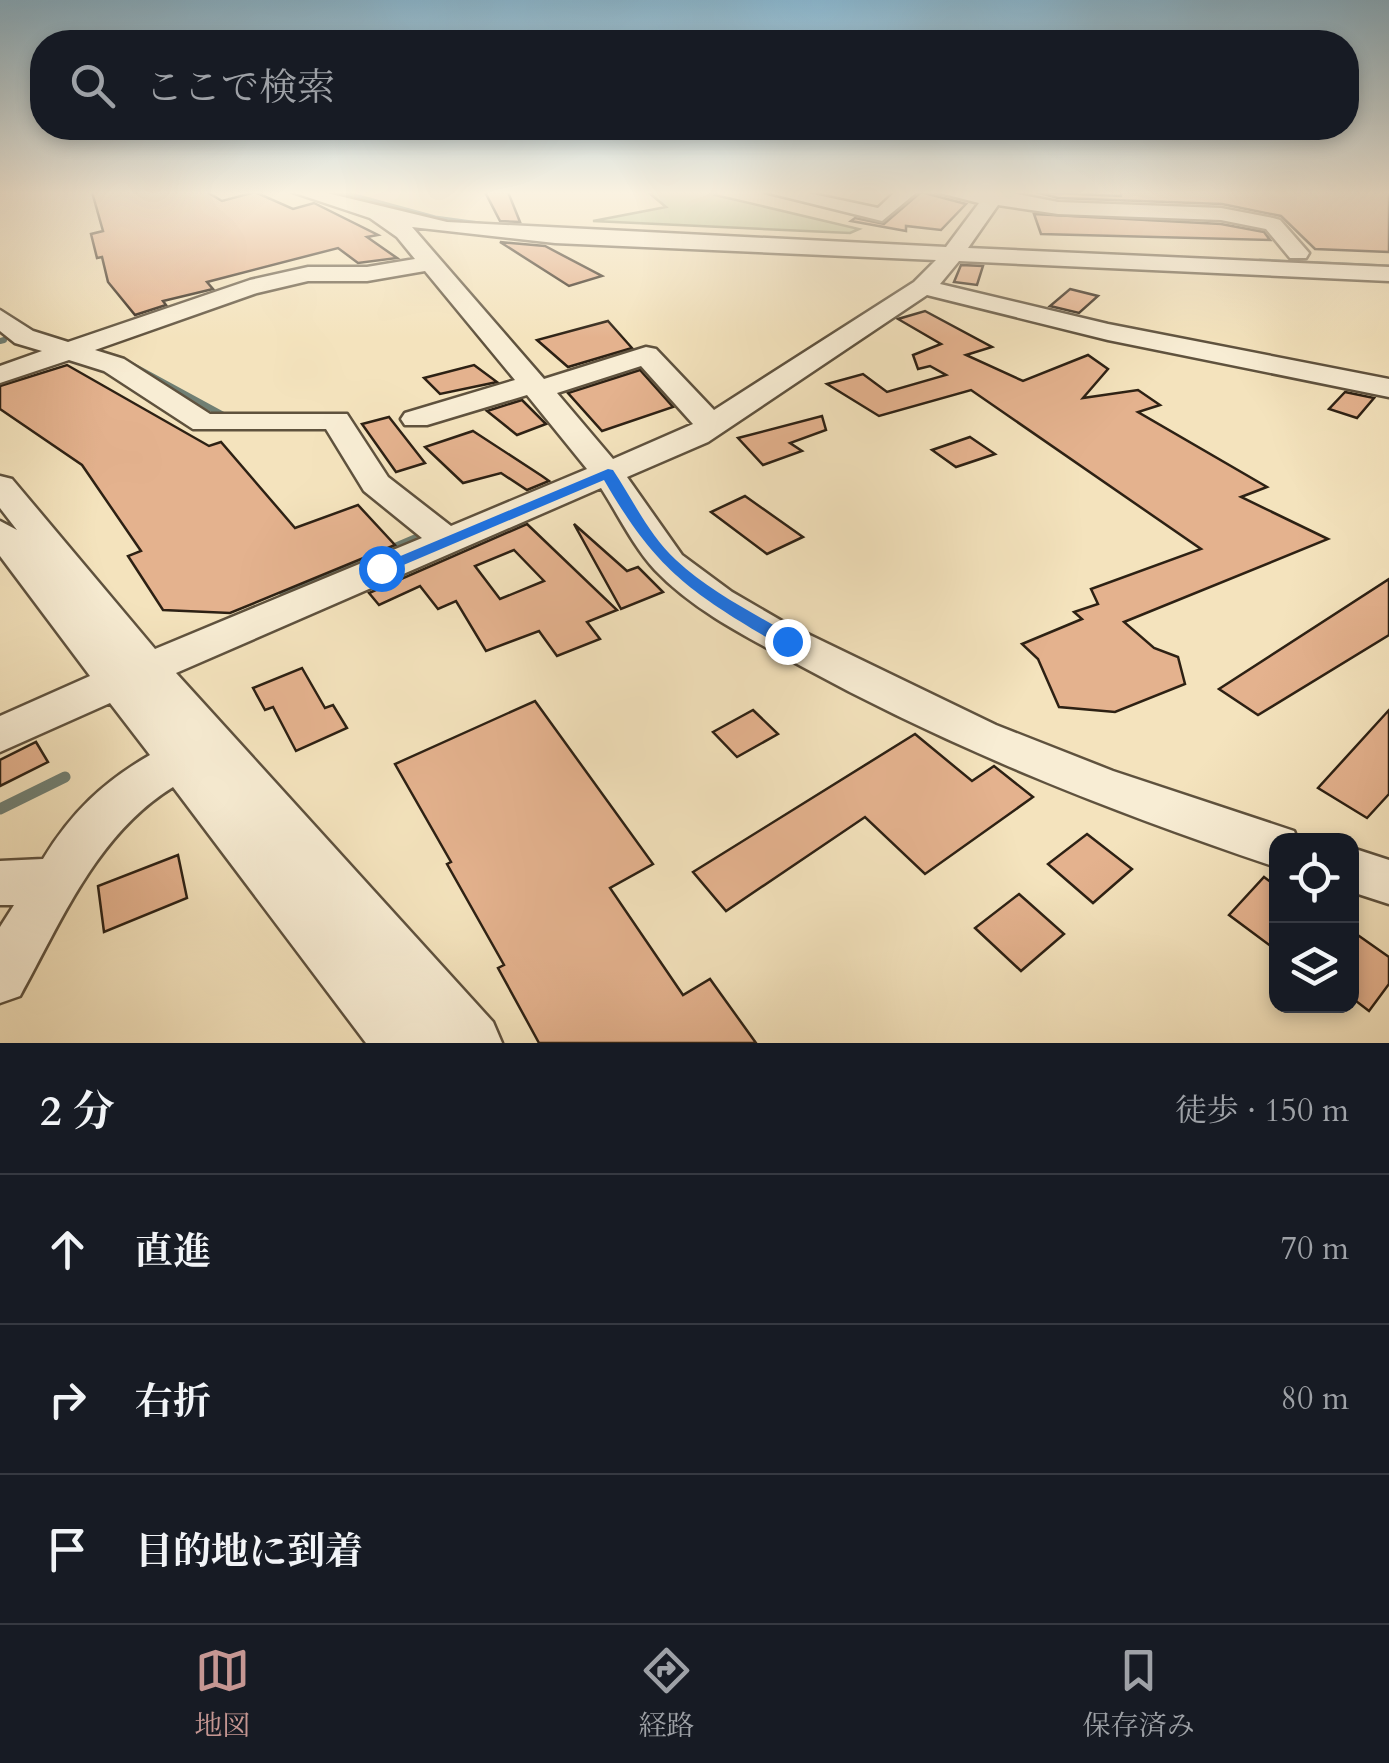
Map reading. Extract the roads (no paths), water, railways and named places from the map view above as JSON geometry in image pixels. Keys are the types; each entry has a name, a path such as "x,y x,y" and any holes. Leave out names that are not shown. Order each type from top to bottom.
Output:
{"street":[{"path":"413,241 608,473 637,522 668,563 713,598 787,641 956,728 1135,802 1269,844"},
{"path":"720,241 957,248 1201,249 1389,257"},
{"path":"0,735 712,425 923,286 962,241"},
{"path":"1194,241 1201,249"},
{"path":"1287,241 1298,254"},
{"path":"957,248 1389,274"},
{"path":"0,375 281,279 431,263"},
{"path":"923,286 1108,332 1389,388"},
{"path":"0,318 24,336 114,366 204,423 322,420 376,484 448,541"},
{"path":"416,419 646,355 712,425"},
{"path":"0,486 132,675 178,761 402,1043"},
{"path":"0,532 472,1043"},
{"path":"0,977 53,881 82,839 126,792 178,761"},
{"path":"1359,872 1389,882"},
{"path":"0,884 53,881"}],"waterway":[{"path":"1260,261 1389,267"},
{"path":"0,341 4,340"},
{"path":"124,361 225,416"},
{"path":"284,595 427,534"},
{"path":"0,809 65,777"}]}
